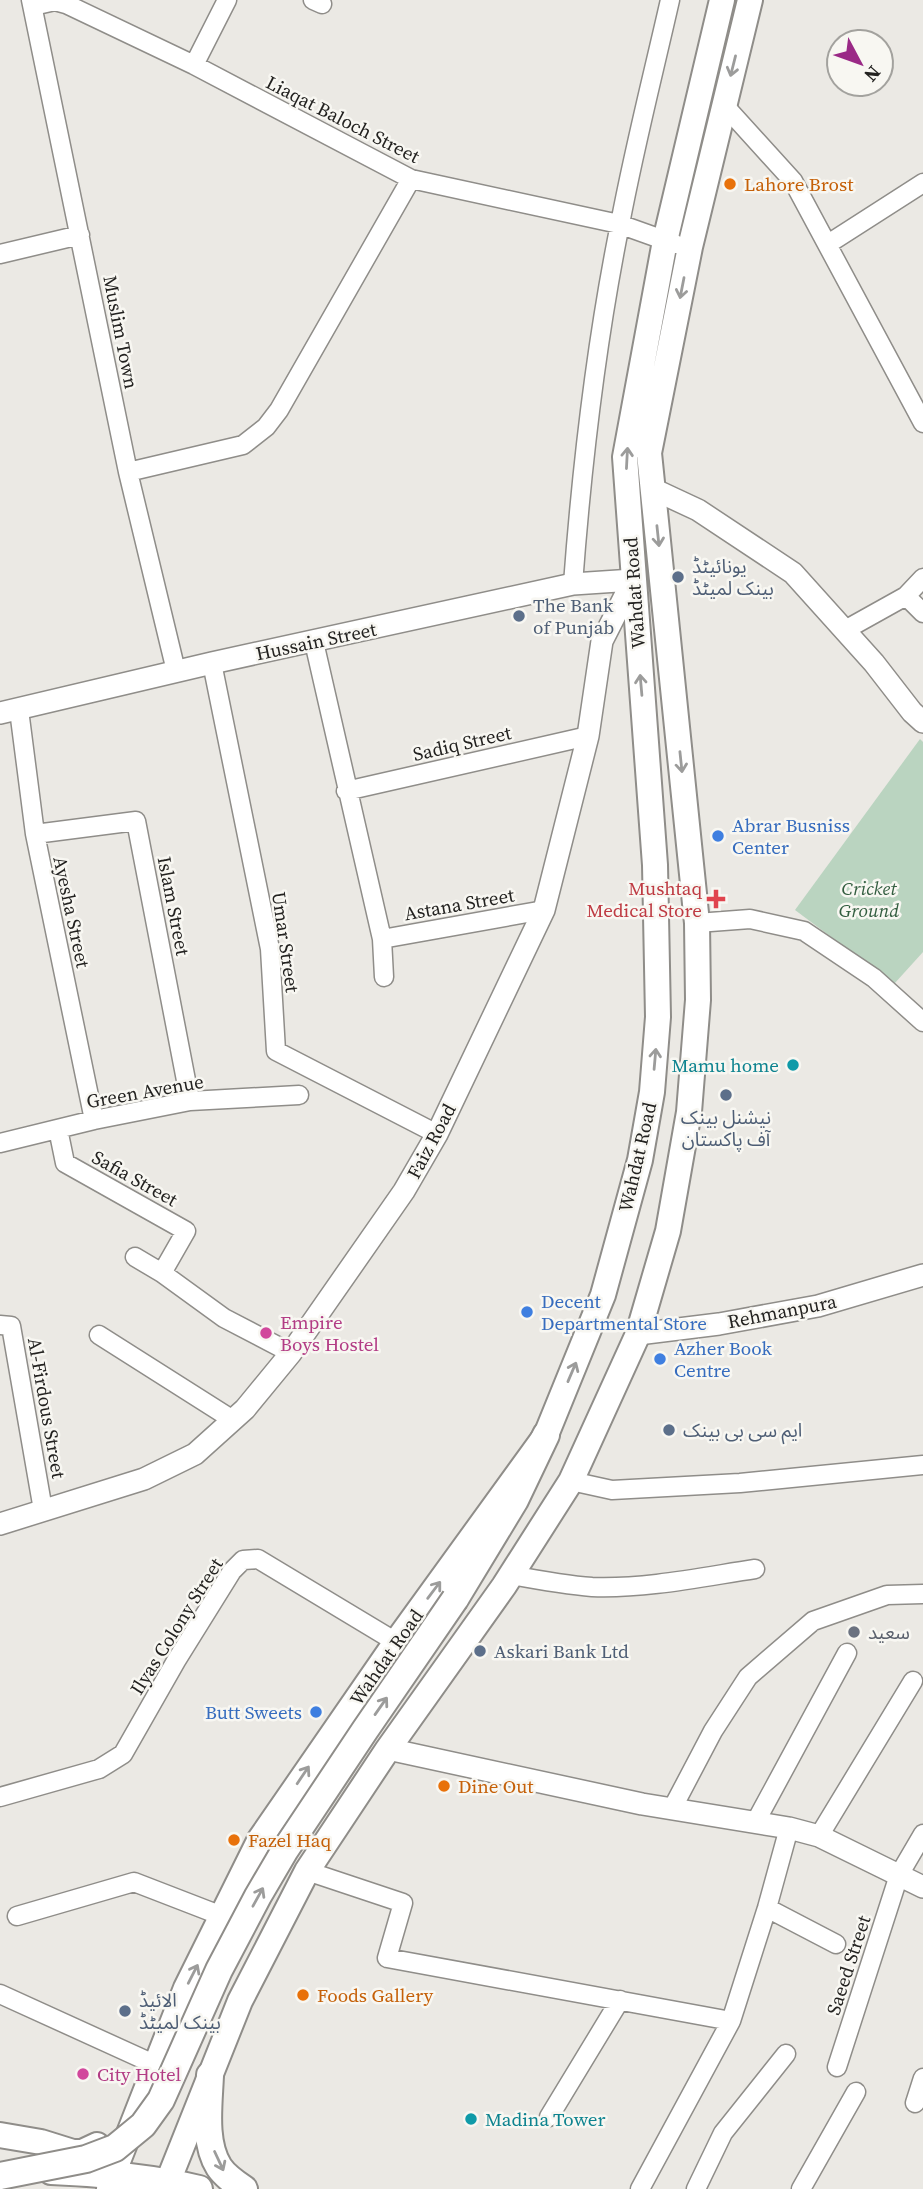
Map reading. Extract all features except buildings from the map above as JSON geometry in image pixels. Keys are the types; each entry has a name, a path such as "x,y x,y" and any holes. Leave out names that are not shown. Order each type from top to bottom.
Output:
{"main road":[{"name":"Wahdat Road","path":"111,2181 186,1988 260,1839 396,1642 545,1435 603,1295 640,1160 652,1092 658,1017 655,865 625,457 666,241 722,0"},
{"name":"Wahdat Road","path":"166,2185 240,2001 307,1871 388,1749 511,1575 571,1480 638,1334 668,1231 689,1112 698,1000 697,923 649,453 690,247 750,0"},
{"path":"633,580 662,575"},
{"path":"0,2176 86,2159 115,2148 143,2125 162,2099 219,1970 258,1896 350,1751 455,1599 515,1500 545,1435"},
{"path":"0,2135 82,2152 110,2136 153,2074"},
{"path":"210,2075 209,2123 218,2166 244,2189"},
{"path":"73,2152 111,2181"},
{"path":"0,2169 199,2189"}],"street":[{"path":"194,65 227,0"},
{"path":"573,584 579,500 591,400 620,224 670,0"},
{"name":"Liaqat Baloch Street","path":"32,3 55,1 66,4 194,65 411,178 620,224 690,247"},
{"name":"Muslim Town","path":"32,3 128,472 176,671"},
{"path":"724,105 793,181 923,423"},
{"path":"128,472 243,445 266,428 279,410 411,178"},
{"path":"828,244 923,183"},
{"path":"0,254 80,235"},
{"path":"653,489 698,510 793,573 923,722"},
{"path":"845,630 906,596 923,578"},
{"name":"Hussain Street","path":"10,712 176,671 573,584 633,580"},
{"name":"Faiz Road","path":"0,1524 144,1479 195,1454 233,1420 291,1353 396,1202 437,1134 544,910 588,736 603,641 633,580"},
{"path":"906,596 923,614"},
{"path":"314,642 382,939 384,977"},
{"name":"Umar Street","path":"212,663 270,949 276,1051 437,1134"},
{"name":"Ayesha Street","path":"10,712 93,1120"},
{"name":"Sadiq Street","path":"346,791 588,736"},
{"name":"Islam Street","path":"35,834 136,821 190,1101"},
{"name":"Astana Street","path":"382,939 544,910"},
{"path":"697,923 750,919 804,931 874,978 923,1022"},
{"name":"Green Avenue","path":"0,1143 93,1120 190,1101 299,1095"},
{"name":"Safia Street","path":"58,1129 65,1163 186,1231 162,1273"},
{"path":"135,1257 224,1318 291,1353"},
{"name":"Rehmanpura","path":"638,1334 719,1324 818,1306 923,1275"},
{"name":"Al-Firdous Street","path":"0,1325 11,1326 43,1510"},
{"path":"99,1335 233,1420"},
{"path":"571,1480 612,1490 740,1483 923,1465"},
{"name":"Ilyas Colony Street","path":"0,1797 99,1769 123,1754 176,1661 232,1571 243,1560 258,1559 396,1642"},
{"path":"511,1575 593,1587 677,1581 755,1569"},
{"path":"672,1809 713,1731 748,1677 813,1621 887,1595 923,1594"},
{"path":"756,1821 847,1653"},
{"path":"819,1836 914,1681"},
{"path":"388,1749 672,1809 789,1828 819,1836 923,1887"},
{"path":"640,2189 731,2021 789,1828"},
{"name":"Saeed Street","path":"837,2067 899,1875 923,1834"},
{"path":"307,1871 403,1903 387,1958 731,2021"},
{"path":"17,1916 134,1882 222,1916"},
{"path":"767,1908 836,1944"},
{"path":"0,1994 153,2074"},
{"path":"549,2117 620,2000"},
{"path":"696,2189 723,2133 786,2054"},
{"path":"915,2103 923,2078"},
{"path":"801,2189 856,2092"}],"green space":[{"name":"Cricket Ground","path":"920,739 923,742 923,952 894,984 795,910"}],"place":[{"name":"Lahore Brost","path":"730,184"},
{"name":"یونائیٹڈ بینک لمیٹڈ","path":"678,577"},
{"name":"The Bank of Punjab","path":"519,616"},
{"name":"Abrar Busniss Center","path":"718,836"},
{"name":"Mushtaq Medical Store","path":"716,899"},
{"name":"Mamu home","path":"793,1065"},
{"name":"نیشنل بینک آف پاکستان","path":"726,1095"},
{"name":"Decent Departmental Store","path":"527,1312"},
{"name":"Empire Boys Hostel","path":"266,1333"},
{"name":"Azher Book Centre","path":"660,1359"},
{"name":"ایم سی بی بینک","path":"669,1430"},
{"name":"سعید","path":"854,1632"},
{"name":"Askari Bank Ltd","path":"480,1651"},
{"name":"Butt Sweets","path":"316,1712"},
{"name":"Dine Out","path":"444,1786"},
{"name":"Fazel Haq","path":"234,1840"},
{"name":"Foods Gallery","path":"303,1995"},
{"name":"الائیڈ بینک لمیٹڈ","path":"125,2011"},
{"name":"City Hotel","path":"83,2074"},
{"name":"Madina Tower","path":"471,2119"}]}
